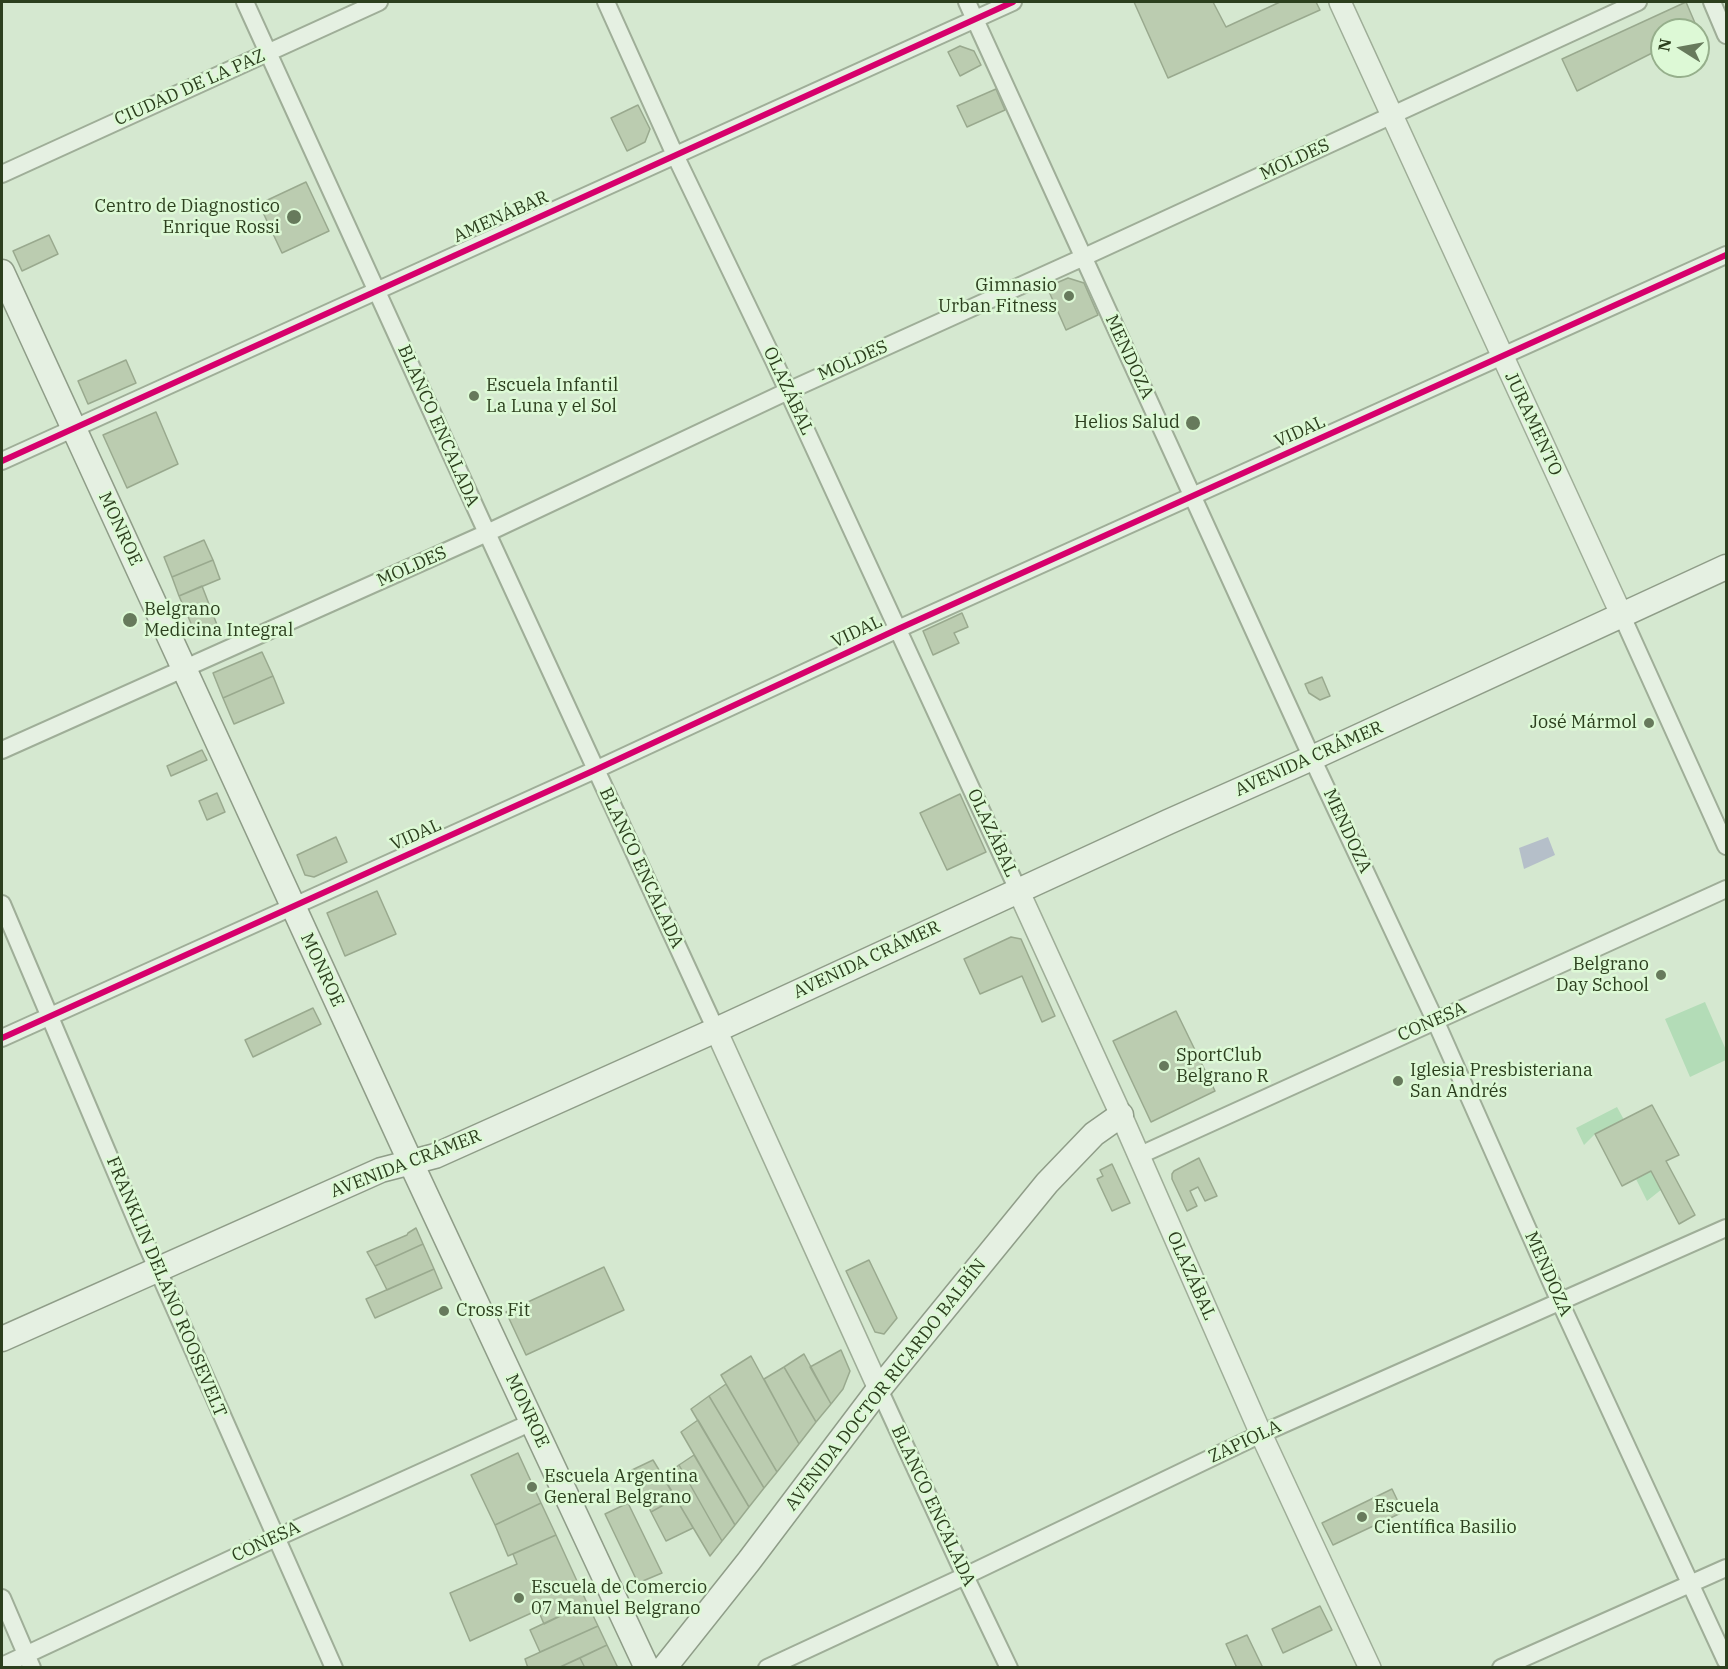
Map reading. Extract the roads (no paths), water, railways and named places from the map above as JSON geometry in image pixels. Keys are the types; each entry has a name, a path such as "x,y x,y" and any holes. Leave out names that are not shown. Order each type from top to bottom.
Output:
{"main road":[{"name":"MONROE","path":"2,272 411,1163 647,1668"},
{"name":"AVENIDA CRÁMER","path":"2,1339 381,1170 435,1156 716,1030 1726,567"},
{"name":"AVENIDA DOCTOR RICARDO BALBÍN","path":"664,1668 879,1389 1073,1154 1094,1134 1121,1116"}],"street":[{"name":"BLANCO ENCALADA","path":"245,2 595,770 1009,1668"},
{"name":"CIUDAD DE LA PAZ","path":"2,174 379,2"},
{"name":"OLAZÁBAL","path":"606,2 675,155 788,391 1018,890 1121,1116 1261,1434 1370,1668"},
{"name":"MENDOZA","path":"967,2 1312,758 1436,1020 1560,1302 1726,1661"},
{"name":"AMENÁBAR","path":"2,461 1013,2"},
{"name":"JURAMENTO","path":"1340,2 1726,846"},
{"name":"MOLDES","path":"2,750 487,533 788,391 1638,2"},
{"path":"1712,2 1726,35"},
{"name":"VIDAL","path":"2,1038 595,770 898,629 1726,255"},
{"name":"CONESA","path":"1138,1156 1726,889"},
{"name":"FRANKLIN DELANO ROOSEVELT","path":"2,904 158,1269 334,1668"},
{"name":"ZAPIOLA","path":"767,1668 1261,1434 1726,1228"},
{"name":"CONESA","path":"2,1666 29,1661 276,1538 532,1422"},
{"path":"1501,1668 1726,1568"},
{"path":"2,1598 29,1661"}],"place":[{"name":"Centro de Diagnostico Enrique Rossi","path":"294,217"},
{"name":"Gimnasio Urban Fitness","path":"1069,296"},
{"name":"Escuela Infantil La Luna y el Sol","path":"474,396"},
{"name":"Helios Salud","path":"1193,423"},
{"name":"Belgrano Medicina Integral","path":"130,620"},
{"name":"José Mármol","path":"1649,723"},
{"name":"Belgrano Day School","path":"1661,975"},
{"name":"SportClub Belgrano R","path":"1164,1066"},
{"name":"Iglesia Presbisteriana San Andrés","path":"1398,1081"},
{"name":"Cross Fit","path":"444,1311"},
{"name":"Escuela Argentina General Belgrano","path":"532,1487"},
{"name":"Escuela Científica Basilio","path":"1362,1517"},
{"name":"Escuela de Comercio 07 Manuel Belgrano","path":"519,1598"}]}
